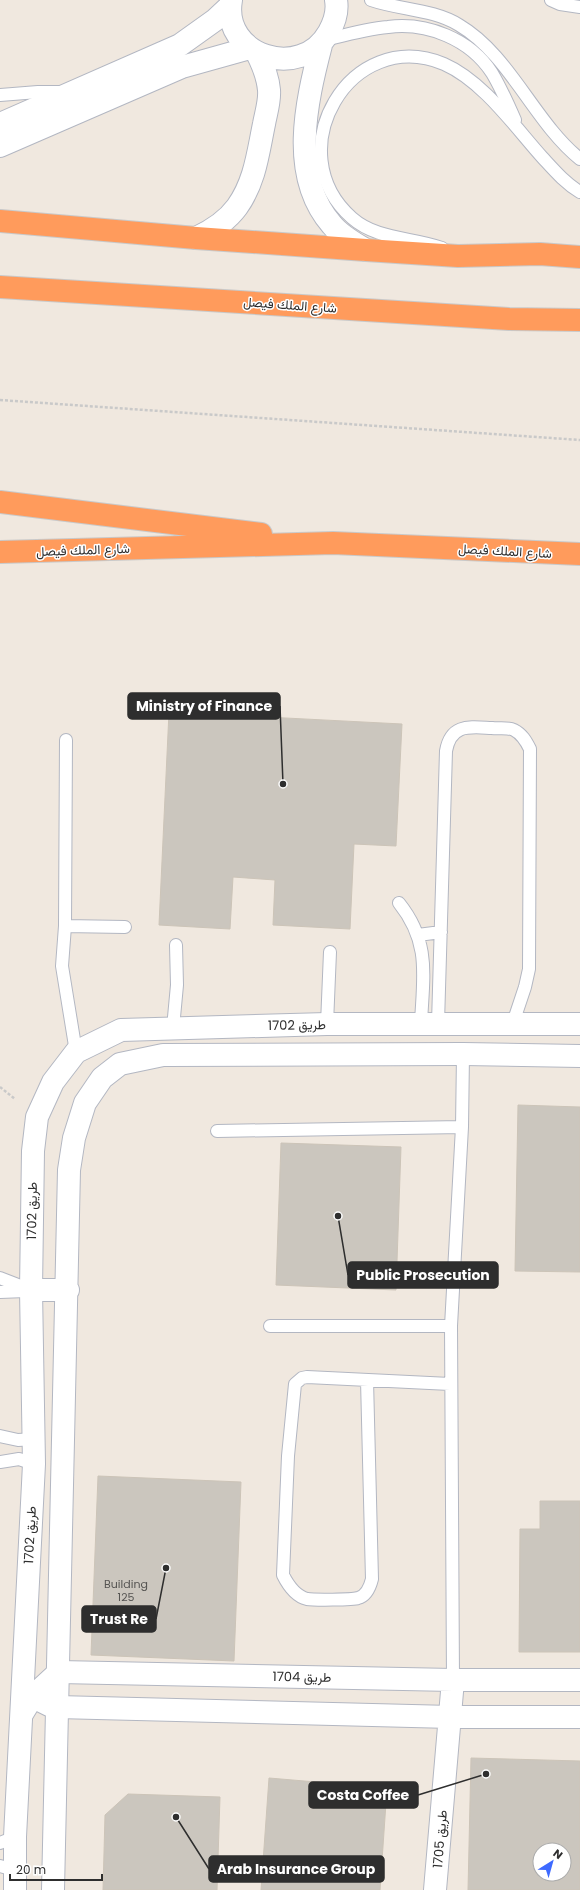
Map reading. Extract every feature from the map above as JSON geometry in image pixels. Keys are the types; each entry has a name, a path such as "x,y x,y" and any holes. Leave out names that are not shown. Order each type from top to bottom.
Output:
{"highway":[{"path":"0,221 196,238 458,256 540,254 580,258"},
{"name":"شارع الملك فيصل","path":"0,287 510,319 580,320"},
{"name":"شارع الملك فيصل","path":"0,502 333,543"},
{"name":"شارع الملك فيصل","path":"0,552 333,543 580,554"}],"street":[{"path":"336,0 334,23 323,43 308,108 313,158 306,170 310,190 320,210 332,226 348,240 366,250"},
{"path":"196,238 211,231 224,221 236,208 247,191 255,171 269,92 265,72 253,50 237,31 232,21 231,3"},
{"path":"0,124 180,45 209,25 231,3"},
{"path":"0,146 182,67 253,50 273,59 290,60 306,55 323,43"},
{"path":"463,1023 463,1054"},
{"name":"طريق 1702","path":"10,1875 8,1840 28,1705 23,1675 34,1464 31,1290 33,1151 37,1117 53,1082 76,1052 121,1030 326,1024 580,1024"},
{"path":"53,1890 68,1290 69,1170 74,1138 85,1103 102,1078 120,1064 163,1055 463,1054 580,1056"},
{"path":"31,1290 68,1290"},
{"path":"28,1705 58,1672"},
{"name":"طريق 1704","path":"58,1672 453,1680 580,1680"},
{"name":"طريق 1705","path":"435,1890 453,1680"},
{"path":"28,1705 451,1717 580,1717"}],"lane":[{"path":"372,0 441,17 458,25 474,36 512,78 564,146 580,160"},
{"path":"551,0 560,4 580,7"},
{"path":"323,43 367,30 405,26 438,32 467,47 491,72 522,134"},
{"path":"467,47 474,36"},
{"path":"458,256 426,242 377,233 358,222 342,208 313,158 321,138 324,123 338,95 348,83 361,72 376,64 393,59 410,58 444,64 459,72 481,91 558,175 580,192"},
{"path":"0,95 38,92 72,93"},
{"path":"429,1023 441,932 448,742 453,734 460,729 470,727 513,729 526,741 531,757 529,969 525,987 513,1023"},
{"path":"66,740 65,926 62,966 76,1052"},
{"path":"399,903 414,924 424,958 429,1023"},
{"path":"65,926 125,927"},
{"path":"418,935 441,932"},
{"path":"173,1028 177,984 176,945"},
{"path":"326,1024 330,952"},
{"path":"453,1680 450,1384 451,1326 462,1127 463,1054"},
{"path":"217,1132 462,1127"},
{"path":"0,1278 31,1290"},
{"path":"0,1292 31,1290"},
{"path":"270,1326 451,1326"},
{"path":"367,1380 371,1585 363,1595 357,1598 307,1599 296,1593 289,1586 283,1575 288,1456 295,1384 302,1378 307,1377 450,1384"},
{"path":"0,1436 18,1440 34,1439"},
{"path":"0,1462 18,1459 34,1464"}],"path":[{"path":"0,400 580,440"}],"building":[{"path":"169,712 402,724 396,846 354,844 350,929 273,925 275,880 233,877 230,929 159,925"},
{"path":"518,1105 580,1107 580,1272 515,1271"},
{"path":"281,1143 401,1147 396,1290 276,1285"},
{"path":"98,1476 241,1482 234,1661 91,1655"},
{"path":"540,1501 580,1501 580,1652 519,1652 520,1529 540,1529"},
{"path":"471,1758 580,1761 580,1890 468,1890"},
{"path":"269,1778 387,1788 380,1890 261,1890"},
{"path":"128,1794 220,1797 217,1890 103,1890 105,1815"}],"place":[{"name":"Ministry of Finance","path":"283,784"},
{"name":"Public Prosecution","path":"338,1216"},
{"name":"Trust Re","path":"166,1568"},
{"name":"Costa Coffee","path":"486,1774"},
{"name":"Arab Insurance Group","path":"176,1817"}]}
